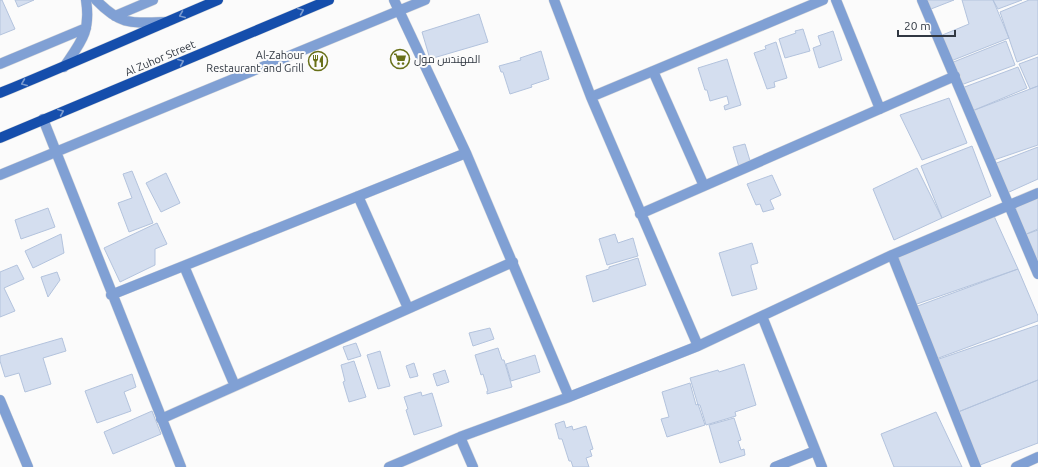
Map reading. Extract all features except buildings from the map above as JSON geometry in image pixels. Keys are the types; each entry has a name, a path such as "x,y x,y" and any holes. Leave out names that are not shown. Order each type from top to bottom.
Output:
{"main road":[{"path":"0,93 218,0"},
{"name":"Al Zuhor Street","path":"0,138 329,0"}],"street":[{"path":"64,67 82,40 86,28 86,0"},
{"path":"96,0 107,11 119,19 134,23 166,22"},
{"path":"115,16 153,0"},
{"path":"394,0 466,153 569,397"},
{"path":"0,175 425,0"},
{"path":"554,0 591,97 698,346"},
{"path":"591,97 823,0"},
{"path":"836,0 880,109"},
{"path":"922,0 1038,274"},
{"path":"0,64 86,28"},
{"path":"653,71 704,186"},
{"path":"640,214 955,76"},
{"path":"43,120 111,295 181,467"},
{"path":"111,295 466,153"},
{"path":"389,467 460,437 569,397 698,346 892,255 1038,193"},
{"path":"358,196 408,308"},
{"path":"892,255 976,467"},
{"path":"161,419 512,262"},
{"path":"184,266 235,386"},
{"path":"762,316 822,467"},
{"path":"0,400 28,467"},
{"path":"460,437 473,467"},
{"path":"775,467 815,451"},
{"path":"1016,467 1038,457"}],"place":[{"name":"المهندس مول","path":"400,59"},
{"name":"Al-Zahour Restaurant and Grill","path":"318,61"}]}
